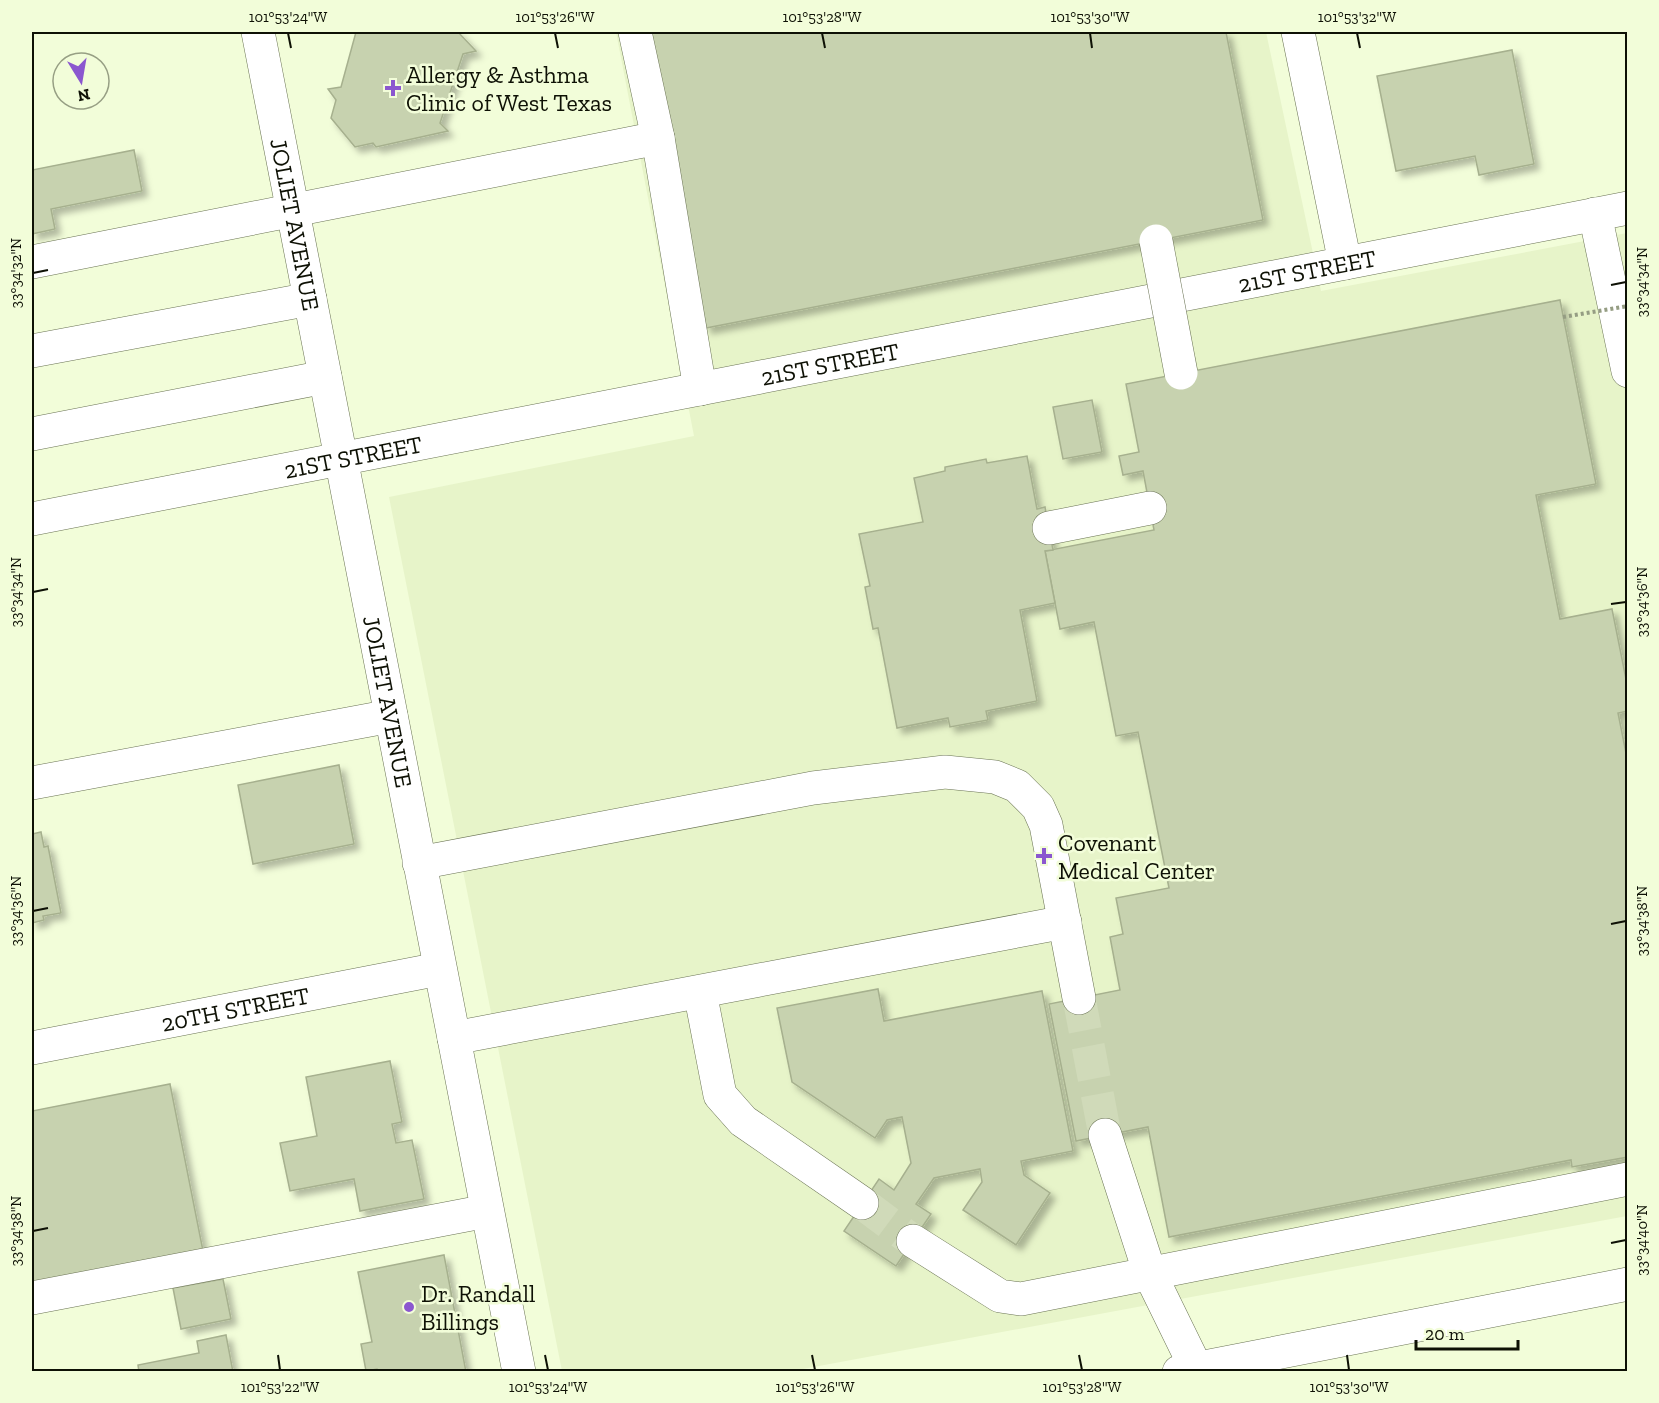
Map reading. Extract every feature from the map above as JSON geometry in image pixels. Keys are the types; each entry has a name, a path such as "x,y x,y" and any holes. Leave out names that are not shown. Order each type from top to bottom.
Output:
{"street":[{"name":"JOLIET AVENUE","path":"258,32 519,1371"},
{"path":"635,32 658,138 700,389"},
{"path":"1298,32 1345,263"},
{"path":"32,262 658,138"},
{"name":"21ST STREET","path":"32,519 1628,208"},
{"path":"1595,214 1628,371"},
{"path":"1156,241 1181,373"},
{"path":"32,351 310,299"},
{"path":"32,434 325,377"},
{"path":"1049,528 1150,508"},
{"path":"32,783 391,716"},
{"path":"419,864 813,788 945,772 995,777 1017,786 1038,807 1046,825 1079,998"},
{"path":"454,1038 1065,922"},
{"name":"20TH STREET","path":"32,1048 439,969"},
{"path":"700,992 720,1095 743,1121 862,1203"},
{"path":"1105,1135 1150,1274 1190,1370 1628,1284"},
{"path":"913,1240 1000,1296 1021,1299 1628,1179"},
{"path":"32,1298 487,1211"}],"path":[{"path":"1563,317 1628,306"}],"shaded area":[{"name":"Covenant Medical Center","path":"616,32 1266,32 1321,291 1627,233 1627,1216 792,1371 562,1371 389,497 694,436"}],"building":[{"name":"Allergy & Asthma Clinic of West Texas","path":"356,32 458,32 476,51 463,54 440,123 448,131 376,147 373,143 355,147 331,118 336,100 328,89 341,87"},
{"path":"649,32 1226,32 1263,220 706,328"},
{"path":"1512,50 1534,164 1479,175 1475,156 1396,171 1377,76"},
{"path":"134,150 142,191 51,209 55,229 32,234 32,170"},
{"path":"1560,300 1596,484 1536,495 1560,619 1612,609 1628,689 1628,711 1618,713 1628,763 1628,1157 1572,1167 1571,1160 1169,1237 1148,1127 1076,1141 1049,1004 1120,990 1110,937 1123,934 1116,898 1169,888 1138,732 1116,736 1094,622 1060,629 1045,551 1154,530 1143,471 1123,475 1119,456 1139,452 1126,384"},
{"path":"1092,400 1102,452 1063,459 1053,407"},
{"path":"1027,456 1037,509 1045,507 1053,550 1045,551 1055,603 1020,610 1037,701 986,711 988,720 950,727 948,718 897,728 878,628 873,629 865,587 870,586 859,534 923,522 914,478 945,471 945,467 986,459 987,463"},
{"path":"339,765 354,844 253,864 238,785"},
{"path":"41,832 44,847 48,846 61,913 43,916 44,920 32,923 32,834"},
{"path":"878,989 884,1021 1042,991 1073,1151 1021,1161 1024,1175 1050,1193 1016,1245 963,1210 982,1182 980,1169 934,1178 916,1204 931,1214 896,1266 844,1231 879,1179 894,1190 911,1163 902,1117 887,1120 875,1138 792,1082 777,1008"},
{"path":"390,1061 402,1122 392,1124 396,1143 412,1140 424,1199 360,1211 354,1179 290,1191 280,1143 317,1136 306,1077"},
{"path":"170,1084 204,1256 32,1289 32,1111"},
{"name":"Dr. Randall Billings","path":"444,1255 466,1372 378,1372 377,1369 366,1371 361,1344 372,1342 358,1272"},
{"path":"223,1279 231,1319 181,1329 173,1288"},
{"path":"226,1335 233,1372 139,1372 138,1365 199,1353 197,1341"}],"tunnel":[{"path":"1079,998 1105,1135"},
{"path":"862,1203 913,1241"}],"place":[{"name":"Allergy & Asthma Clinic of West Texas","path":"393,88"},
{"name":"Covenant Medical Center","path":"1044,856"},
{"name":"Dr. Randall Billings","path":"409,1307"}]}
